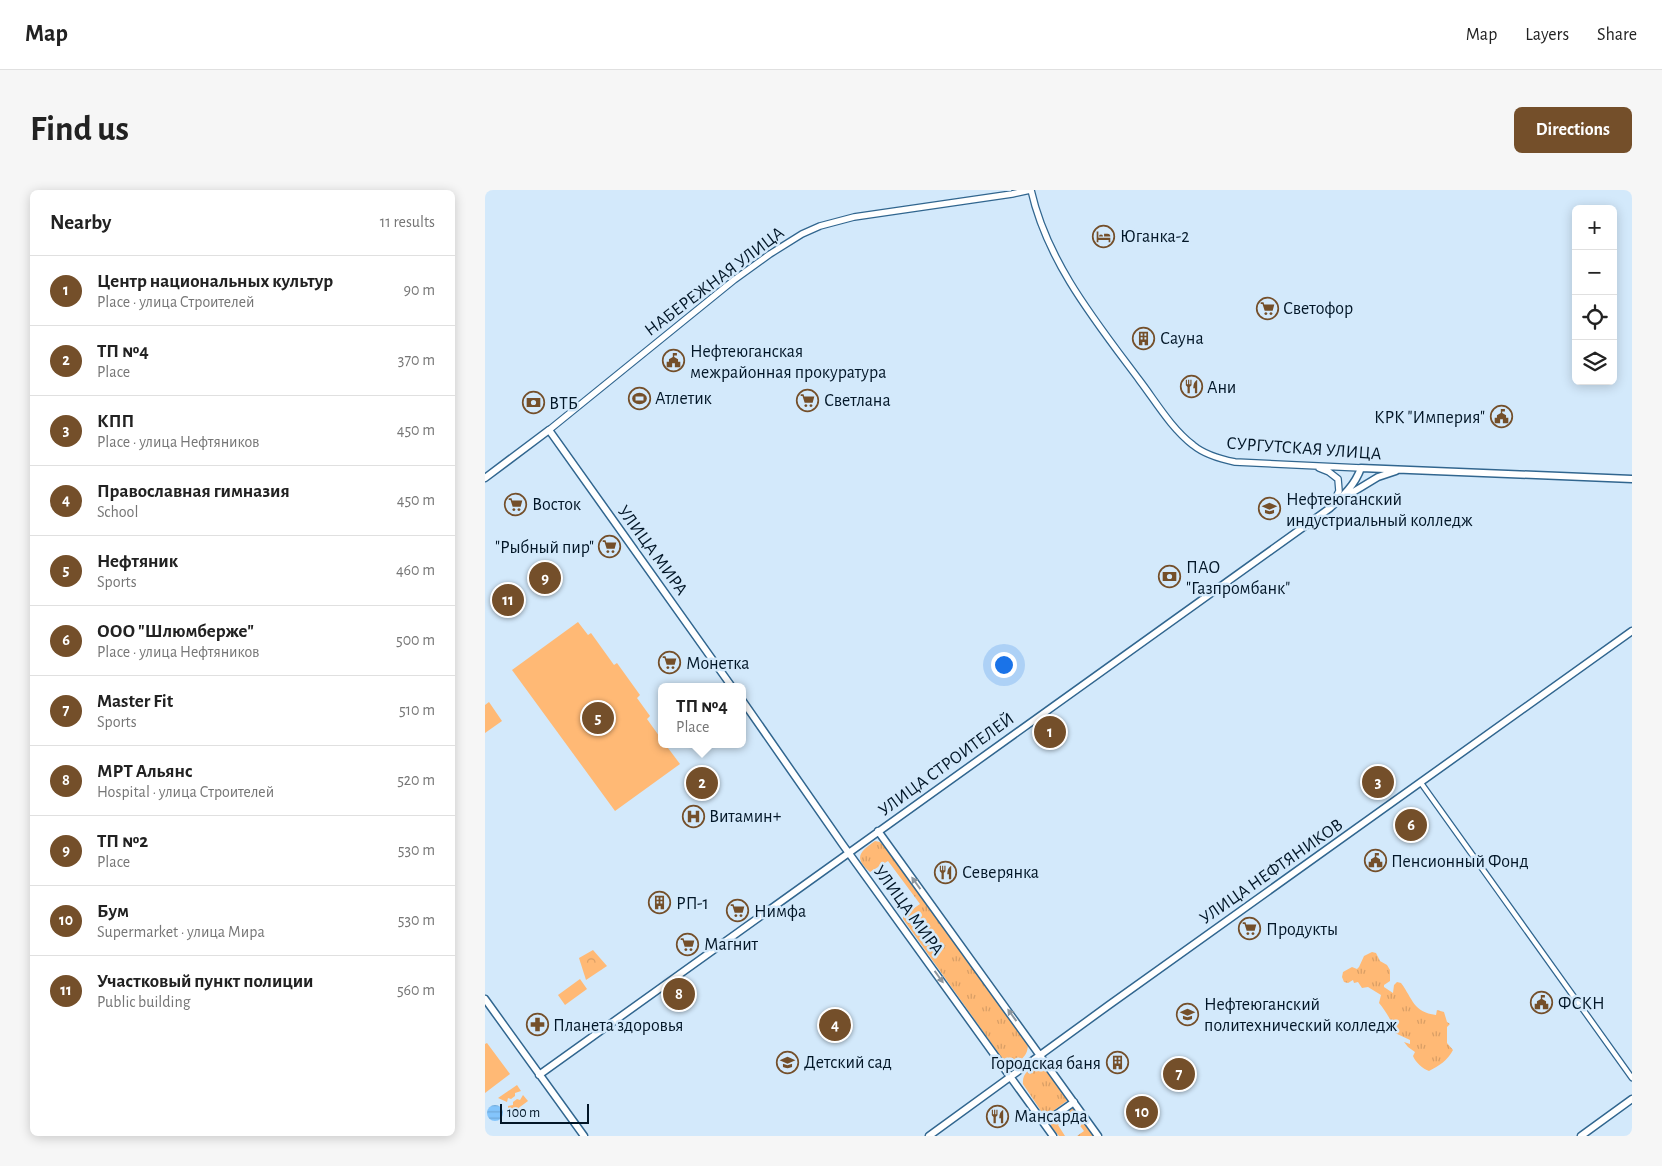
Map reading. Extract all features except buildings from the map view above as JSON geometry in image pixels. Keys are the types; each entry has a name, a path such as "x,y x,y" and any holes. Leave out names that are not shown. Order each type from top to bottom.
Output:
{"main road":[{"name":"НАБЕРЕЖНАЯ УЛИЦА","path":"485,478 549,430"},
{"name":"УЛИЦА МИРА","path":"549,430 729,683"},
{"name":"СУРГУТСКАЯ УЛИЦА","path":"1361,468 1632,479"},
{"name":"УЛИЦА СТРОИТЕЛЕЙ","path":"539,1074 1330,508 1350,489 1361,468"},
{"path":"1330,508 1378,477 1404,469"},
{"name":"УЛИЦА НЕФТЯНИКОВ","path":"929,1136 1040,1054 1632,631"},
{"name":"УЛИЦА МИРА","path":"746,706 1053,1136"},
{"name":"УЛИЦА МИРА","path":"879,831 1098,1136"},
{"path":"485,999 584,1136"},
{"path":"1581,1136 1632,1100"},
{"path":"1044,1123 1074,1102"}],"street":[{"name":"НАБЕРЕЖНАЯ УЛИЦА","path":"549,430 734,280 802,234 820,226 854,217 1030,190"},
{"name":"СУРГУТСКАЯ УЛИЦА","path":"1030,190 1046,235 1072,285 1102,330 1184,438 1200,450 1226,460 1242,463 1361,468"},
{"path":"1313,466 1329,472 1338,479 1339,491 1330,508"},
{"path":"1421,783 1632,1078"}],"green space":[{"path":"578,622 588,635 591,633 614,665 617,663 640,695 637,698 650,716 647,719 658,734 658,748 668,748 680,764 615,811 512,670"},
{"path":"489,702 502,721 485,733 485,705"},
{"path":"875,841 880,842 885,847 1027,1042 1026,1053 1019,1061 1011,1064 1002,1058 903,919 903,916 920,904 888,861 870,872 861,862 862,852"},
{"path":"593,950 607,966 586,980 579,958"},
{"path":"1372,952 1376,953 1380,961 1387,965 1390,970 1390,981 1384,987 1393,993 1394,985 1397,982 1401,983 1418,1008 1436,1015 1437,1010 1444,1012 1447,1022 1450,1024 1447,1027 1447,1043 1453,1050 1449,1057 1429,1071 1417,1063 1413,1056 1415,1052 1404,1042 1410,1044 1410,1040 1395,1033 1389,1017 1379,1003 1381,995 1368,987 1362,988 1358,982 1354,983 1353,980 1348,983 1344,982 1343,972 1352,967 1357,969 1364,956"},
{"path":"580,979 587,989 565,1005 558,995"},
{"path":"487,1043 510,1074 485,1093 485,1044"},
{"path":"1037,1064 1045,1066 1068,1100 1045,1117 1023,1084 1025,1074"},
{"path":"517,1085 521,1091 515,1093 515,1096 511,1099 508,1098 507,1102 498,1098"},
{"path":"523,1095 528,1101 509,1115 508,1106 513,1105 513,1102 517,1099 520,1100"},
{"path":"1071,1107 1076,1109 1095,1136 1077,1136 1084,1131 1072,1115 1069,1117 1066,1112"},
{"path":"1051,1121 1057,1121 1065,1136 1059,1136 1051,1126"}],"water":[{"path":"492,1105 498,1105 503,1110 501,1119 492,1121 487,1116 487,1110"}],"place":[{"name":"Юганка-2","path":"1104,236"},
{"name":"Светофор","path":"1267,308"},
{"name":"Сауна","path":"1144,338"},
{"name":"Нефтеюганская межрайонная прокуратура","path":"674,361"},
{"name":"Ани","path":"1191,387"},
{"name":"Атлетик","path":"639,398"},
{"name":"Светлана","path":"808,400"},
{"name":"ВТБ","path":"533,403"},
{"name":"КРК \"Империя\"","path":"1501,417"},
{"name":"Восток","path":"516,504"},
{"name":"Нефтеюганский индустриальный колледж","path":"1270,509"},
{"name":"\"Рыбный пир\"","path":"610,547"},
{"name":"ПАО \"Газпромбанк\"","path":"1170,577"},
{"name":"ТП №2","path":"545,578"},
{"name":"Участковый пункт полиции","path":"508,600"},
{"name":"Монетка","path":"670,663"},
{"name":"Нефтяник","path":"598,718"},
{"name":"Центр национальных культур","path":"1050,732"},
{"name":"КПП","path":"1378,782"},
{"name":"ТП №4","path":"702,783"},
{"name":"Витамин+","path":"693,816"},
{"name":"ООО \"Шлюмберже\"","path":"1411,825"},
{"name":"Пенсионный Фонд","path":"1375,861"},
{"name":"Северянка","path":"946,872"},
{"name":"РП-1","path":"660,903"},
{"name":"Нимфа","path":"738,911"},
{"name":"Продукты","path":"1250,929"},
{"name":"Магнит","path":"688,944"},
{"name":"МРТ Альянс","path":"679,994"},
{"name":"ФСКН","path":"1542,1003"},
{"name":"Нефтеюганский политехнический колледж","path":"1188,1014"},
{"name":"Планета здоровья","path":"537,1025"},
{"name":"Православная гимназия","path":"835,1025"},
{"name":"Детский сад","path":"788,1062"},
{"name":"Городская баня","path":"1117,1063"},
{"name":"Master Fit","path":"1179,1074"},
{"name":"Бум","path":"1142,1112"},
{"name":"Мансарда","path":"998,1116"}]}
